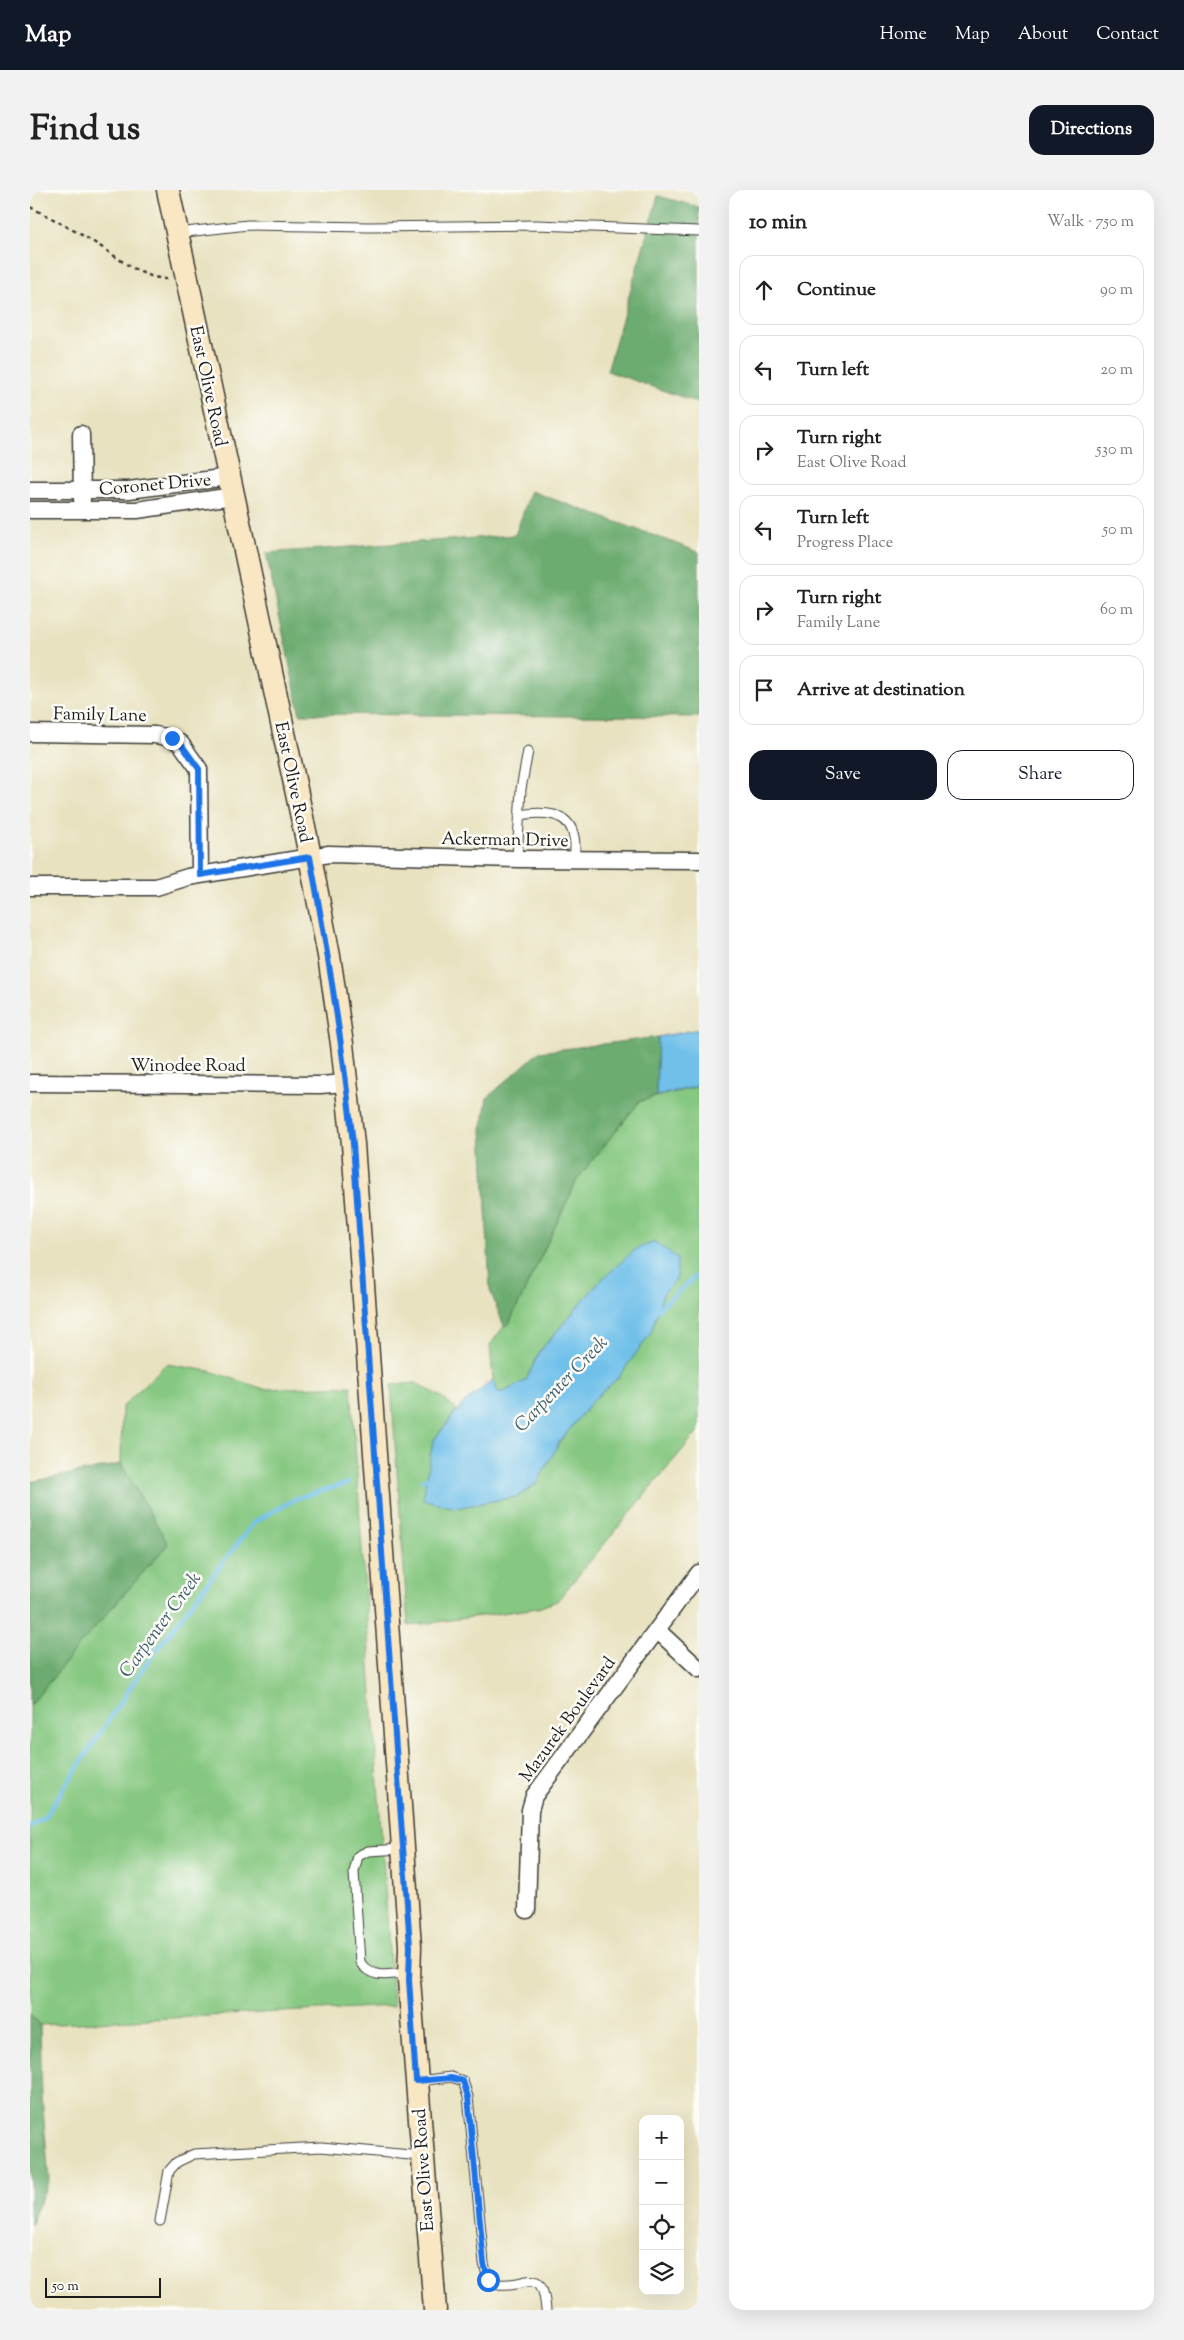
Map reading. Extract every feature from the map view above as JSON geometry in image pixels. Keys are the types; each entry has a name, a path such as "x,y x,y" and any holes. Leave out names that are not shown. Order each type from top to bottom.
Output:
{"street":[{"name":"East Olive Road","path":"168,190 310,857 329,956 346,1083 364,1286 410,1946 409,1973 416,2081 436,2310"},
{"name":"Coronet Drive","path":"81,434 82,510"},
{"name":"Coronet Drive","path":"30,490 231,487"},
{"name":"Coronet Drive","path":"30,510 137,510 231,487"},
{"name":"Family Lane","path":"30,733 155,735 172,738 181,744 199,769 200,875"},
{"name":"Ackerman Drive","path":"30,887 156,887 200,875 329,854 574,860 699,860"},
{"name":"Winodee Road","path":"30,1083 292,1085 346,1083"},
{"name":"Mazurek Boulevard","path":"527,1910 530,1810 534,1796 699,1573"},
{"path":"657,1630 699,1669"}],"lane":[{"path":"177,233 248,226 537,225 699,231"},
{"path":"517,859 521,789 528,751"},
{"path":"519,815 546,812 558,816 571,825 575,834 576,844 574,860"},
{"path":"402,1849 368,1851 358,1856 354,1872 360,1962 365,1970 372,1974 409,1973"},
{"path":"416,2081 451,2078 463,2081 468,2097 484,2263 488,2280 499,2284 530,2280 540,2285 545,2293 546,2310"},
{"path":"160,2221 169,2171 177,2162 194,2154 321,2147 422,2156"}],"path":[{"path":"30,207 96,244 136,271 160,279 186,280"}],"green space":[{"path":"658,196 699,207 699,403 607,371"},
{"path":"531,491 699,552 699,717 300,714 266,553 515,535"},
{"path":"658,1037 656,1096 640,1101 578,1178 509,1324 504,1326 490,1290 482,1129 487,1098 539,1052"},
{"path":"699,1086 699,1430 557,1601 538,1608 408,1626 391,1385 416,1383 440,1396 457,1410 433,1441 455,1508 519,1496 537,1483 560,1441 594,1399 617,1379 651,1333 663,1294 677,1278 599,1282 540,1351 526,1380 504,1392 498,1392 493,1380 490,1345 504,1326 509,1324 578,1178 640,1101"},
{"path":"166,1364 210,1371 264,1389 351,1386 393,2006 40,2025 30,2014 30,1706 75,1650 168,1544 121,1464 122,1407"},
{"path":"121,1464 168,1544 75,1650 30,1706 30,1482"},
{"path":"30,2014 40,2025 42,2096 49,2180 30,2225"}],"water":[{"path":"699,1029 699,1086 656,1096 658,1037"},
{"path":"655,1242 677,1258 677,1278 663,1294 651,1333 617,1379 594,1399 560,1441 537,1483 519,1496 455,1508 423,1499 433,1441 463,1404 493,1380 498,1392 504,1392 526,1380 540,1351 599,1282 636,1249"}],"waterway":[{"name":"Carpenter Creek","path":"654,1312 699,1274"},
{"name":"Carpenter Creek","path":"422,1480 430,1477"},
{"name":"Carpenter Creek","path":"30,1827 44,1818 146,1664 254,1522 297,1498 349,1483"}],"route":[{"path":"172,738 181,744 192,756 199,769 200,875 310,857 329,956 342,1044 353,1144 410,1946 409,1980 416,2081 451,2078 463,2081 468,2097 484,2263 488,2280"}]}
